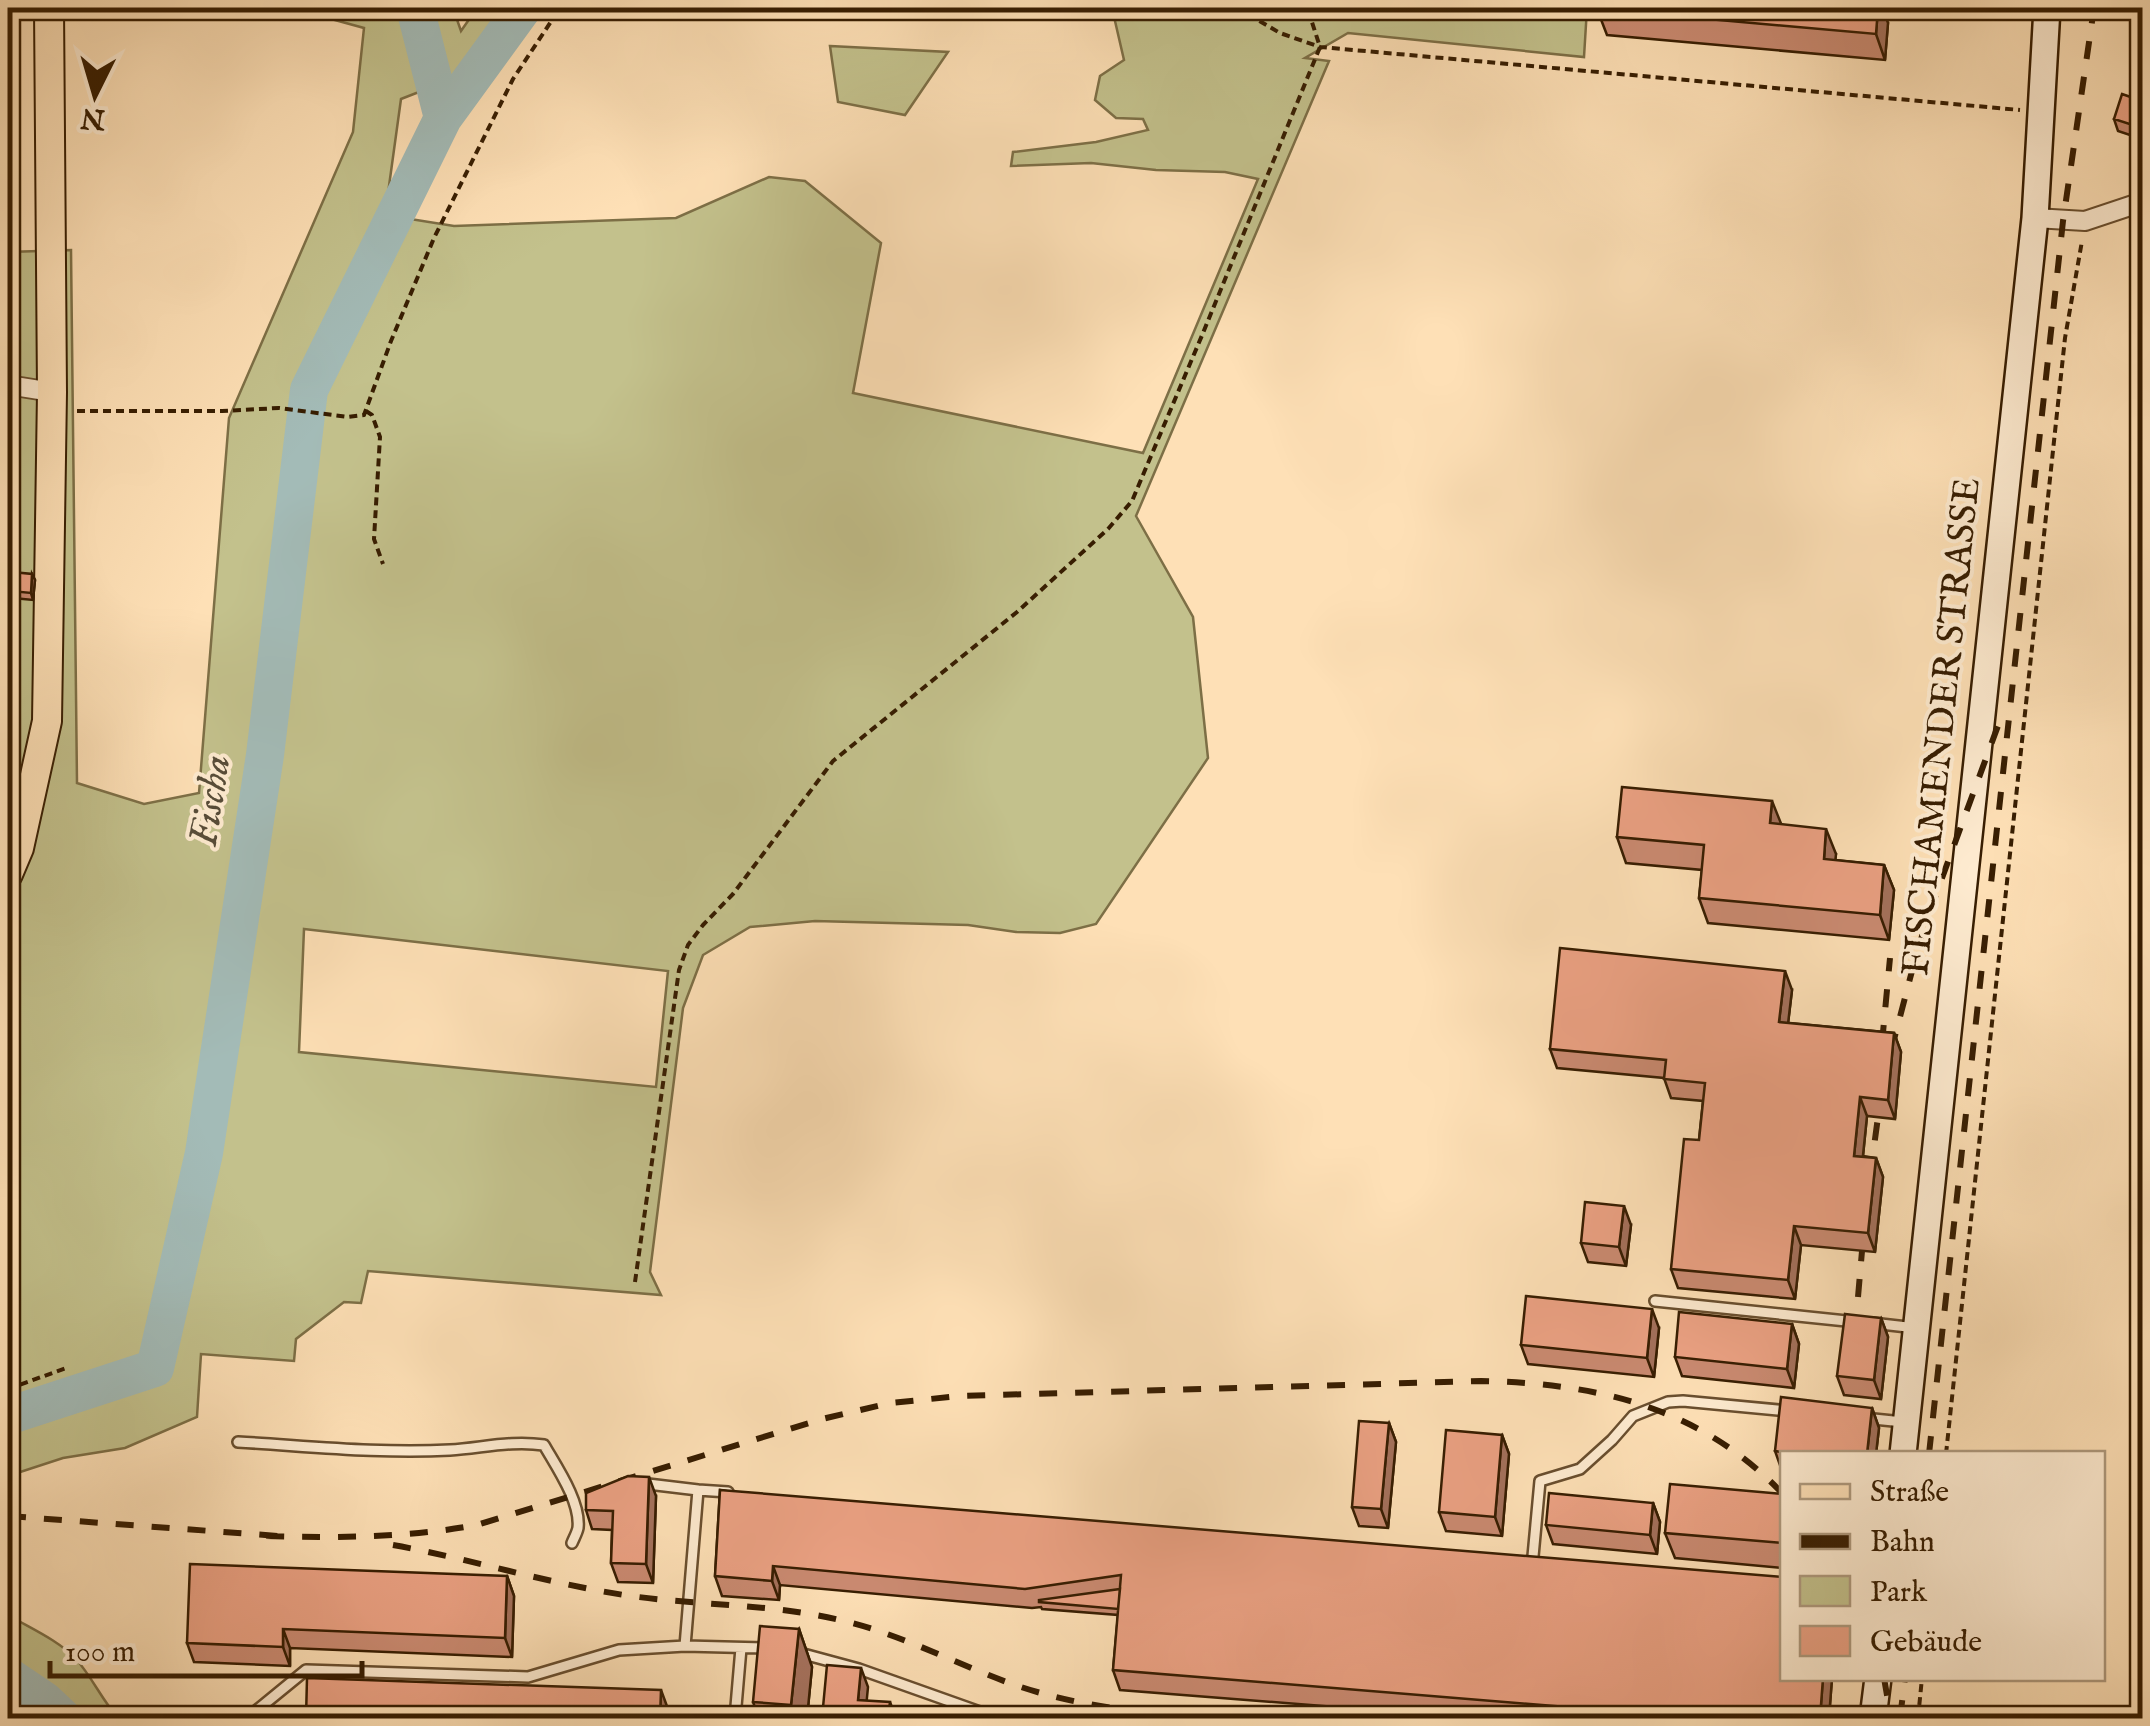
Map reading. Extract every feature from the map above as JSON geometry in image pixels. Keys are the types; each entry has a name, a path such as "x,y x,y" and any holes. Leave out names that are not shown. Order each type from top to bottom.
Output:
{"main road":[{"path":"8,874 19,848 48,721 56,405 49,8"},
{"name":"FISCHAMENDER STRASSE","path":"1903,1451 2035,218 2047,8"},
{"path":"1874,1718 1878,1681"}],"street":[{"path":"2035,218 2084,221 2142,202"},
{"path":"8,385 56,405"}],"lane":[{"path":"1655,1301 1916,1328"},
{"path":"1550,1569 1530,1567 1540,1481 1580,1469 1632,1416 1668,1402 1683,1401 1795,1412"},
{"path":"1850,1417 1906,1422"},
{"path":"238,1442 449,1450 524,1442 544,1445 567,1484 576,1512 578,1527 572,1544"},
{"path":"627,1488 648,1484 738,1493"},
{"path":"685,1646 698,1490"},
{"path":"576,1512 592,1503"},
{"path":"250,1718 250,1714 306,1670 528,1677 620,1650 685,1646 778,1649 859,1669 998,1718"},
{"path":"736,1718 740,1648"}],"path":[{"path":"56,405 222,411 279,408 361,417 434,238 512,79 560,8"},
{"path":"1237,8 1280,32 1320,46 2042,112"},
{"path":"1244,12 1259,14 1300,8"},
{"path":"635,1282 679,970 688,946 733,894 833,760 1017,612 1108,529 1132,501 1320,46 1310,16 1314,8"},
{"path":"1946,1451 2065,338 2084,221"},
{"path":"366,412 372,415 380,437 374,538 383,564"},
{"path":"8,1389 69,1368"},
{"path":"1918,1718 1922,1681"}],"green space":[{"path":"291,8 453,8 461,31 477,8 510,8 460,76 401,99 385,215 454,226 676,218 769,177 805,181 881,243 853,393 1143,453 1258,179 1225,172 1091,163 1011,166 1013,152 1096,142 1148,130 1143,119 1116,118 1095,100 1100,76 1124,60 1112,8 1587,8 1584,57 1348,33 1305,58 1329,61 1136,516 1193,617 1208,758 1096,924 1060,933 968,925 815,921 750,927 703,955 683,1008 650,1272 661,1295 368,1271 361,1303 344,1302 296,1339 294,1361 201,1354 197,1417 125,1448 63,1458 8,1476 8,252 71,250 77,783 144,804 199,793 229,418 353,132 364,28","holes":["304,929 668,971 656,1087 299,1052"]},
{"path":"830,46 948,52 905,115 838,102"},
{"path":"8,1615 69,1652 118,1718 8,1718"}],"building":[{"path":"1598,8 1878,8 1876,34"},
{"path":"2122,94 2142,101 2142,128 2114,119"},
{"path":"12,572 32,574 31,593 10,591"},
{"path":"1622,787 1772,801 1770,823 1826,829 1824,859 1884,865 1880,915 1699,898 1704,845 1617,837"},
{"path":"1560,948 1785,971 1779,1022 1894,1033 1888,1100 1860,1097 1854,1156 1876,1158 1868,1233 1794,1226 1788,1280 1671,1269 1684,1139 1699,1140 1705,1083 1664,1079 1666,1060 1550,1049"},
{"path":"1585,1202 1624,1206 1619,1247 1581,1243"},
{"path":"1526,1296 1652,1309 1647,1358 1521,1345"},
{"path":"1679,1312 1792,1324 1787,1369 1675,1357"},
{"path":"1845,1314 1881,1318 1874,1380 1837,1376"},
{"path":"1781,1397 1872,1408 1867,1451 1775,1451"},
{"path":"1359,1421 1389,1423 1381,1509 1352,1507"},
{"path":"1446,1430 1502,1435 1495,1517 1439,1512"},
{"path":"628,1476 649,1477 646,1564 611,1563 613,1511 586,1510 586,1493"},
{"path":"1670,1484 1780,1494 1780,1543 1665,1533"},
{"path":"720,1490 1780,1577 1780,1681 1823,1681 1820,1718 1701,1718 1113,1670 1121,1575 1025,1589 773,1566 772,1581 715,1576"},
{"path":"1549,1493 1653,1503 1650,1535 1546,1525"},
{"path":"190,1564 507,1576 505,1638 283,1629 283,1647 187,1643"},
{"path":"1120,1589 1118,1609 1039,1602 1039,1600"},
{"path":"760,1626 799,1629 791,1705 753,1702"},
{"path":"827,1665 861,1668 858,1700 890,1702 888,1718 822,1718"},
{"path":"307,1678 661,1690 660,1718 306,1718"}],"waterway":[{"name":"Fischa","path":"415,8 443,118"},
{"name":"Fischa","path":"8,1416 155,1368 204,1153 265,755 309,390 443,118 523,8"},
{"name":"Fischa","path":"8,1676 63,1718"}],"railway":[{"path":"1929,1451 2063,221 2094,8"},
{"path":"1891,1051 1931,908 1999,723"},
{"path":"1882,1043 1890,958"},
{"path":"1870,1176 1878,1117"},
{"path":"1858,1297 1862,1251"},
{"path":"266,1536 372,1536 477,1525 822,1419 890,1403 960,1396 1481,1381 1565,1387 1644,1405 1681,1420 1717,1440 1780,1491"},
{"path":"8,1516 278,1536"},
{"path":"393,1545 624,1595 817,1615 888,1634 1039,1693 1112,1708 1210,1718"},
{"path":"1885,1681 1891,1718"},
{"path":"1900,1718 1905,1681"}]}
